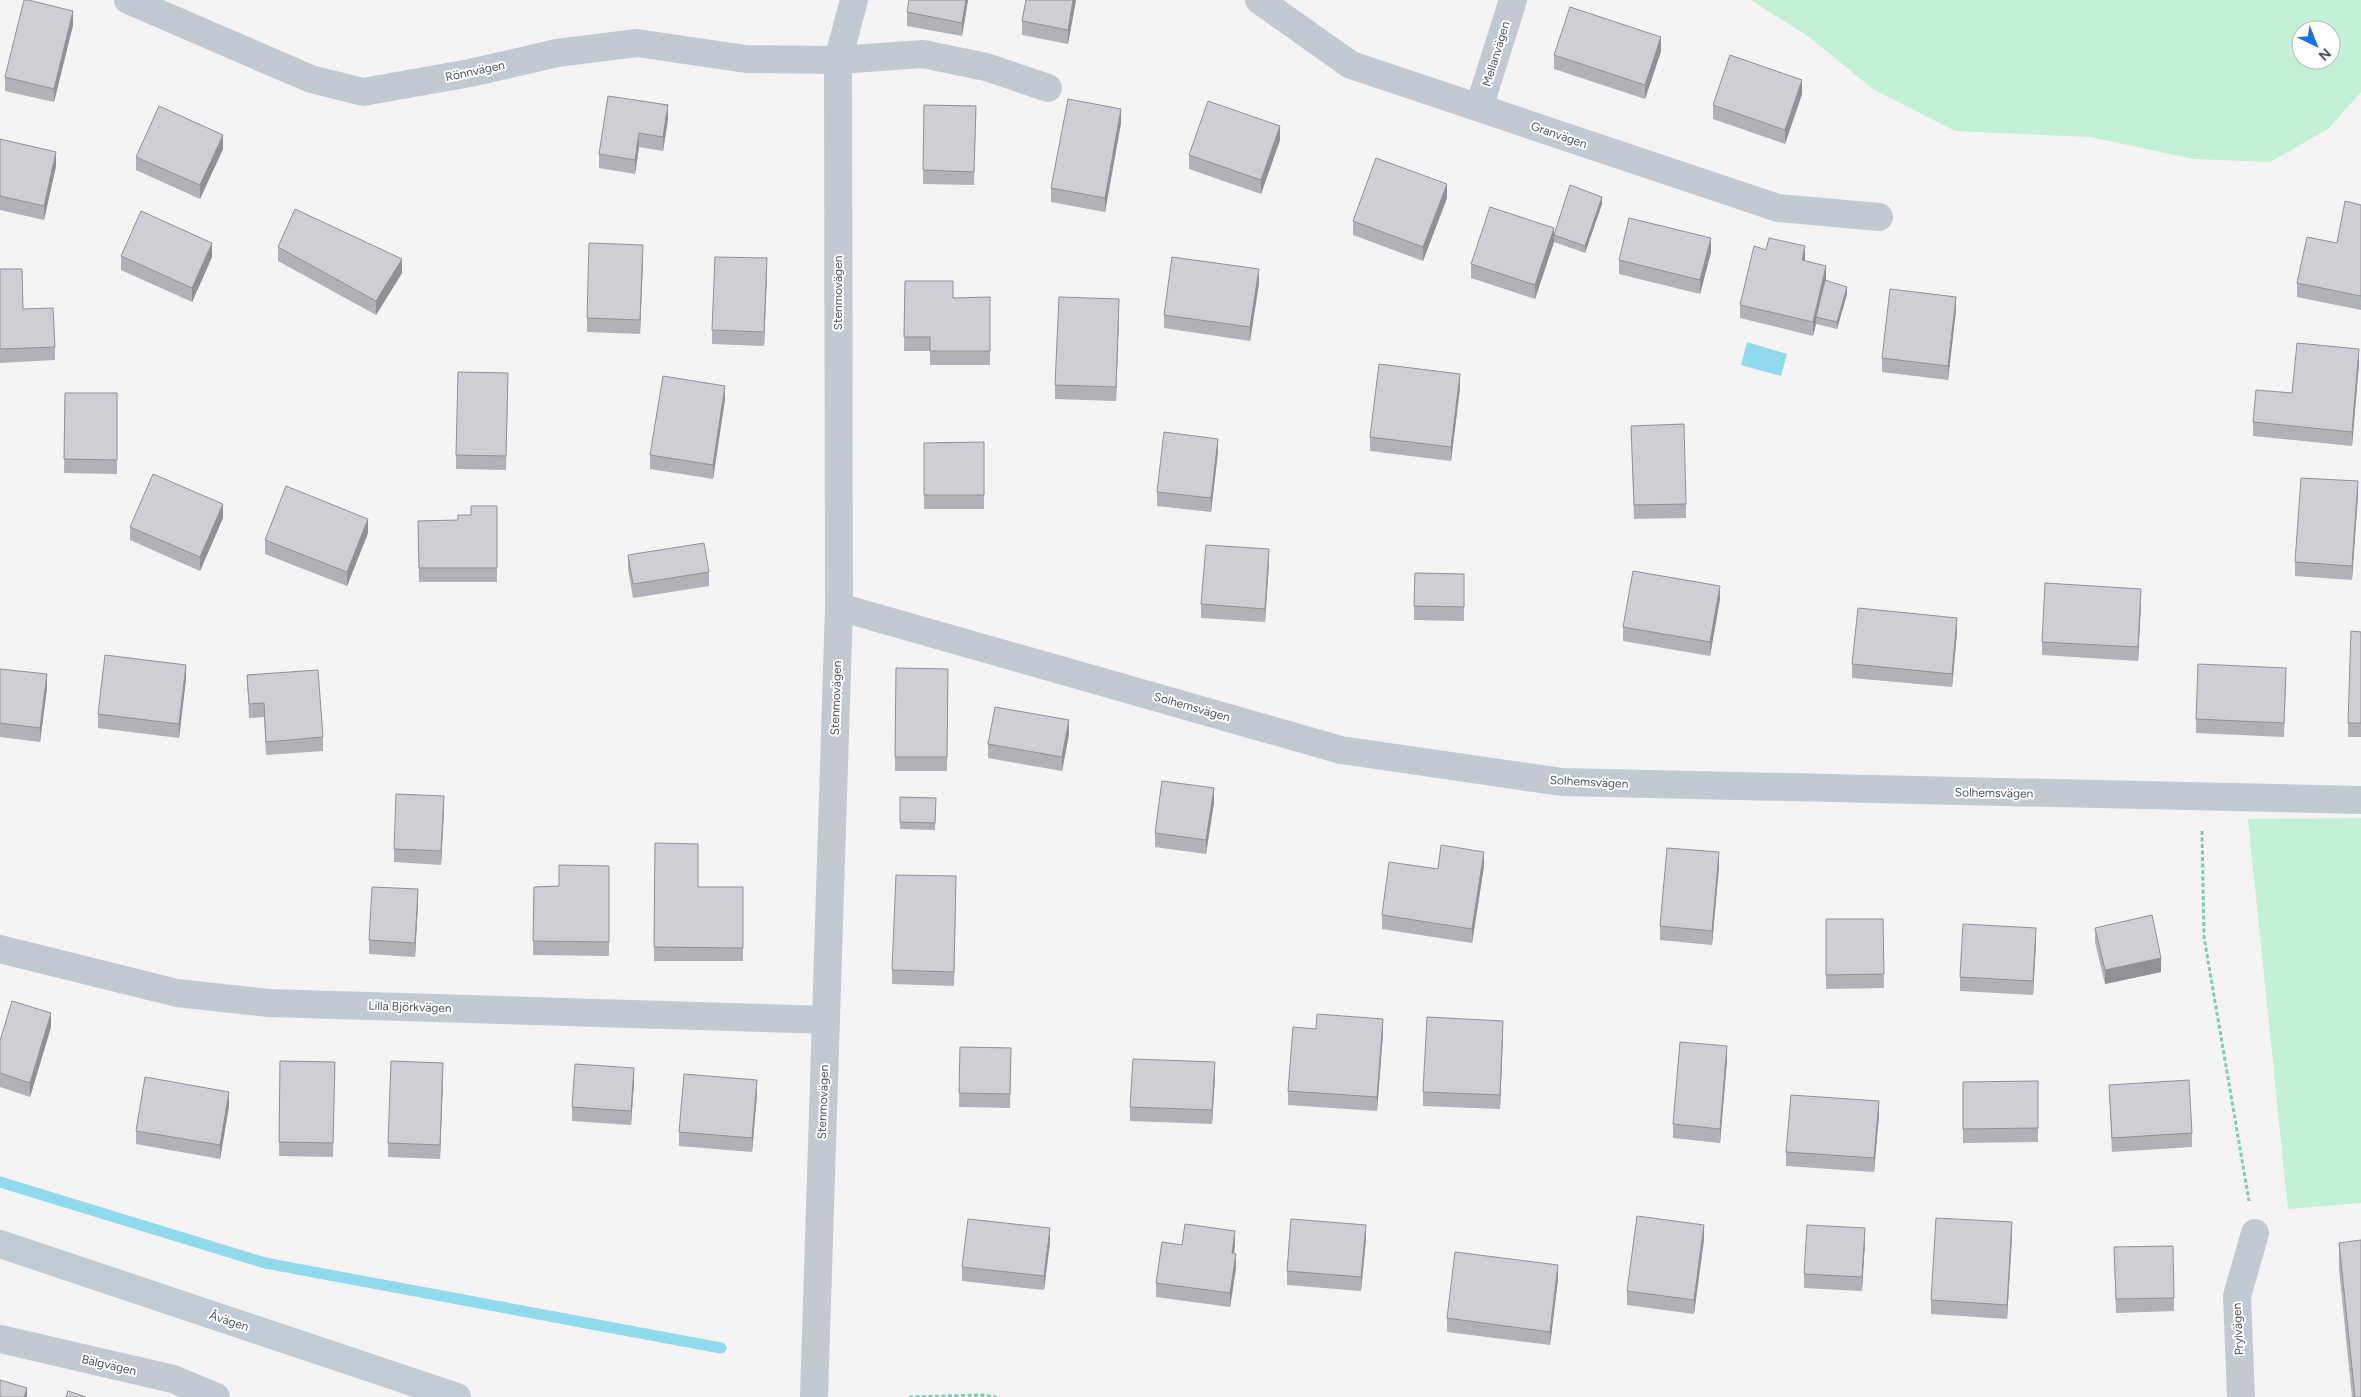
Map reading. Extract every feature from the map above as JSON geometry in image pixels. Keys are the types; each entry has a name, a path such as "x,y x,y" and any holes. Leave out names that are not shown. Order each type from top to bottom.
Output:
{"street":[{"name":"Rönnvägen","path":"128,0 311,79 363,92 557,53 637,43 746,59 838,60 922,54 986,67 1048,88"},
{"name":"Stenmovägen","path":"814,1397 839,607 838,60 854,0"},
{"name":"Granvägen","path":"1259,0 1351,65 1778,208 1880,217"},
{"name":"Mellanvägen","path":"1479,108 1513,0"},
{"name":"Solhemsvägen","path":"839,607 1341,750 1545,780 1562,782 2202,798 2361,800"},
{"name":"Lilla Björkvägen","path":"0,949 177,993 269,1003 826,1020"},
{"name":"Prylvägen","path":"2241,1397 2236,1296 2255,1234"},
{"name":"Åvägen","path":"0,1244 457,1397"},
{"name":"Bälgvägen","path":"0,1340 173,1379 216,1397"}],"path":[{"path":"2202,798 2204,936 2255,1234"},
{"path":"909,1397 982,1395 998,1397"}],"green space":[{"path":"1751,0 2361,0 2361,92 2328,129 2270,162 2194,159 2090,137 1955,131 1873,89 1809,37"},
{"path":"2361,818 2361,1203 2288,1209 2248,819"}],"water":[{"path":"1747,342 1787,354 1781,376 1741,365"}],"building":[{"path":"24,0 73,11 54,89 5,77"},
{"path":"909,0 966,0 962,23 907,12"},
{"path":"1026,0 1073,0 1068,30 1022,21"},
{"path":"1570,7 1661,37 1645,85 1554,55"},
{"path":"1730,55 1802,80 1785,130 1713,105"},
{"path":"608,96 668,105 663,137 639,133 635,160 599,154"},
{"path":"1068,99 1121,109 1105,198 1051,188"},
{"path":"1208,101 1280,126 1261,180 1189,155"},
{"path":"924,105 976,106 974,172 923,170"},
{"path":"159,106 223,135 200,185 136,157"},
{"path":"0,139 56,152 44,206 0,196"},
{"path":"1376,158 1447,184 1423,247 1353,221"},
{"path":"1570,185 1602,197 1585,246 1554,235"},
{"path":"2345,201 2361,205 2361,296 2297,283 2307,237 2337,243"},
{"path":"1490,207 1554,228 1535,285 1471,264"},
{"path":"295,209 402,259 376,301 278,247"},
{"path":"141,211 212,243 192,288 121,256"},
{"path":"1629,218 1711,238 1700,280 1619,260"},
{"path":"1769,238 1805,246 1802,260 1826,266 1813,322 1740,305 1754,246 1766,250"},
{"path":"589,243 643,245 640,320 587,318"},
{"path":"715,257 767,258 764,332 712,330"},
{"path":"1172,257 1259,269 1250,327 1164,315"},
{"path":"0,269 22,269 23,309 53,308 55,347 0,349"},
{"path":"1825,280 1847,287 1837,322 1816,317"},
{"path":"905,281 953,281 953,298 990,297 990,351 930,351 930,337 904,337"},
{"path":"1890,289 1956,297 1948,366 1882,358"},
{"path":"1059,297 1119,299 1116,387 1055,385"},
{"path":"2297,343 2359,349 2352,432 2253,422 2256,390 2292,393"},
{"path":"1379,364 1460,374 1451,447 1370,437"},
{"path":"458,372 508,373 506,456 456,455"},
{"path":"663,376 725,386 713,465 650,455"},
{"path":"65,393 117,393 117,460 64,459"},
{"path":"1684,424 1686,504 1634,505 1631,426"},
{"path":"1164,432 1218,439 1211,498 1157,492"},
{"path":"984,442 984,495 924,495 924,443"},
{"path":"153,474 223,504 200,557 130,527"},
{"path":"2301,478 2358,481 2352,566 2295,562"},
{"path":"286,486 368,519 347,572 265,540"},
{"path":"471,506 497,506 497,568 419,568 418,521 458,520 458,515 471,515"},
{"path":"704,543 709,572 633,584 628,555"},
{"path":"1206,545 1269,549 1265,609 1201,604"},
{"path":"1633,571 1720,586 1710,642 1623,627"},
{"path":"1415,573 1464,574 1464,607 1414,606"},
{"path":"2045,583 2141,589 2138,647 2042,642"},
{"path":"1858,608 1957,618 1952,674 1852,664"},
{"path":"2351,631 2361,632 2361,723 2348,723"},
{"path":"105,655 186,665 179,724 98,714"},
{"path":"2198,664 2286,668 2284,723 2196,719"},
{"path":"896,668 948,669 947,757 895,757"},
{"path":"0,669 47,674 40,728 0,723"},
{"path":"318,670 323,737 266,742 264,703 249,704 247,675"},
{"path":"995,707 1069,720 1062,757 988,744"},
{"path":"1162,781 1214,788 1206,840 1155,833"},
{"path":"396,794 444,796 441,851 394,849"},
{"path":"900,797 936,798 935,823 900,822"},
{"path":"655,843 698,844 698,887 743,887 743,948 654,947"},
{"path":"1441,845 1484,852 1472,929 1382,915 1389,862 1438,869"},
{"path":"1667,848 1719,852 1712,931 1660,926"},
{"path":"559,865 609,866 609,942 533,941 534,887 559,886"},
{"path":"896,875 956,876 954,972 892,970"},
{"path":"372,887 418,889 415,943 369,940"},
{"path":"2152,915 2161,958 2105,970 2095,928"},
{"path":"1826,919 1883,919 1884,974 1826,975"},
{"path":"1963,924 2036,928 2033,981 1960,977"},
{"path":"12,1001 51,1013 30,1083 0,1073 0,1041"},
{"path":"1317,1014 1383,1019 1377,1097 1288,1091 1293,1027 1316,1029"},
{"path":"1427,1017 1503,1021 1500,1095 1423,1092"},
{"path":"1680,1042 1727,1046 1720,1129 1673,1124"},
{"path":"960,1047 1011,1048 1010,1094 959,1093"},
{"path":"1133,1059 1215,1062 1212,1110 1130,1107"},
{"path":"280,1061 335,1062 333,1143 279,1142"},
{"path":"391,1061 443,1063 440,1145 388,1143"},
{"path":"575,1064 634,1068 631,1111 572,1107"},
{"path":"684,1074 757,1080 752,1138 679,1132"},
{"path":"145,1077 229,1092 220,1145 136,1131"},
{"path":"2189,1080 2192,1133 2112,1138 2109,1085"},
{"path":"2038,1081 2038,1128 1963,1129 1963,1082"},
{"path":"1791,1095 1879,1101 1874,1158 1786,1152"},
{"path":"1637,1216 1704,1225 1694,1300 1627,1291"},
{"path":"1936,1218 2012,1222 2007,1305 1931,1300"},
{"path":"968,1219 1050,1228 1044,1276 962,1267"},
{"path":"1291,1219 1366,1225 1361,1277 1287,1271"},
{"path":"1185,1224 1235,1231 1232,1253 1236,1254 1230,1293 1156,1283 1162,1242 1182,1245"},
{"path":"1807,1225 1865,1228 1862,1277 1804,1274"},
{"path":"2361,1240 2361,1397 2355,1397 2339,1243"},
{"path":"2173,1246 2174,1298 2116,1299 2114,1247"},
{"path":"1455,1252 1558,1265 1550,1332 1447,1318"},
{"path":"0,1380 27,1388 24,1397 0,1397"},
{"path":"68,1391 86,1397 66,1397"}],"waterway":[{"path":"0,1182 265,1263 721,1348"}]}
